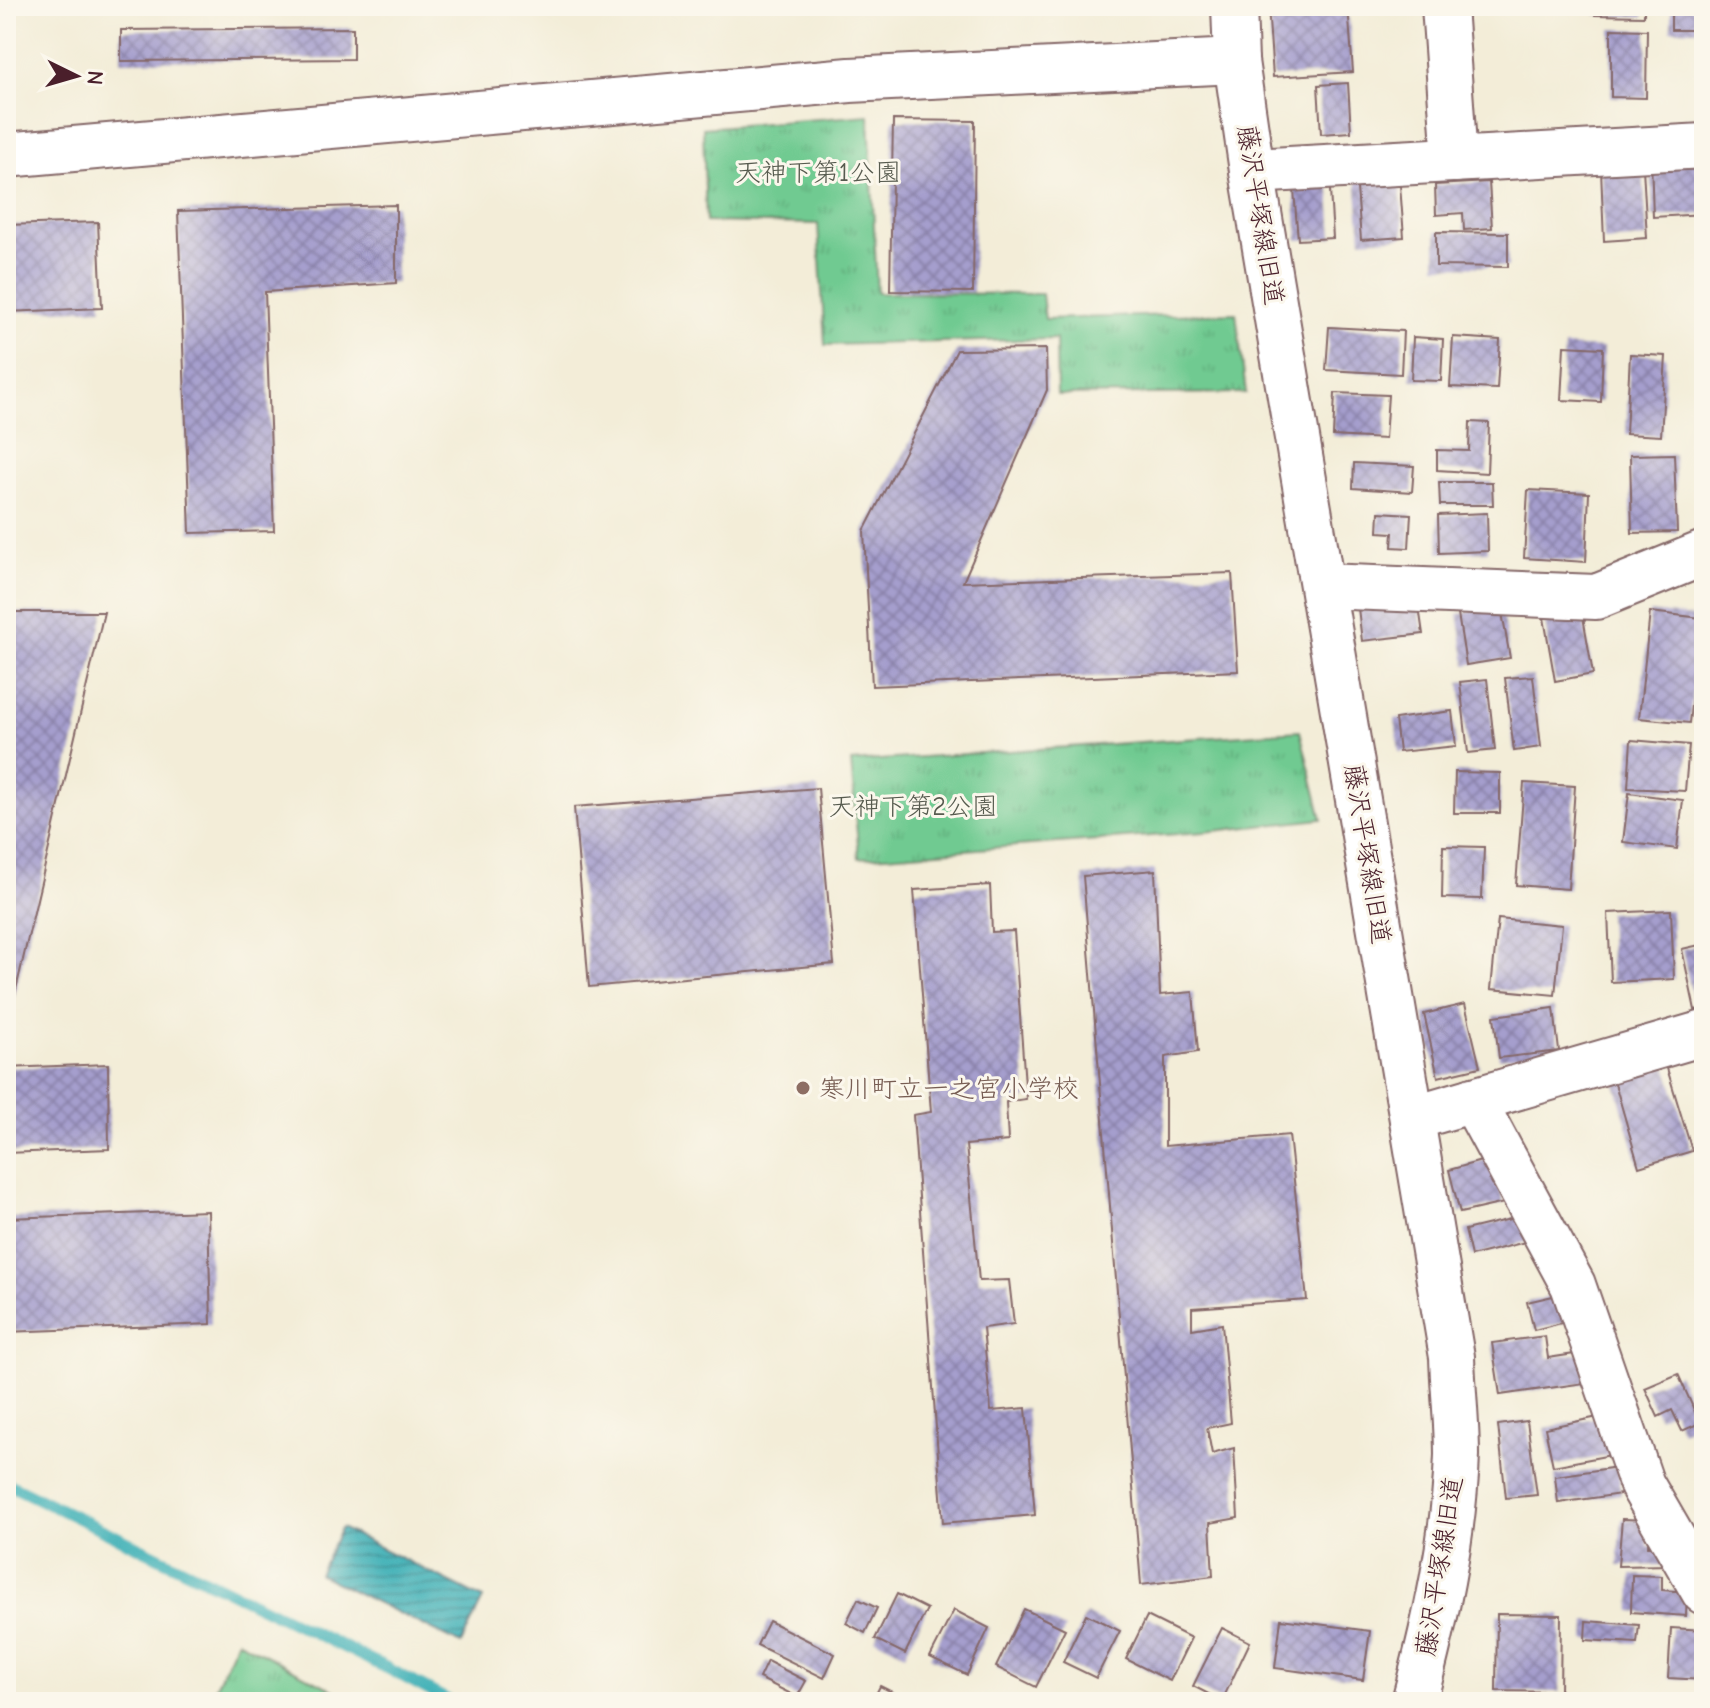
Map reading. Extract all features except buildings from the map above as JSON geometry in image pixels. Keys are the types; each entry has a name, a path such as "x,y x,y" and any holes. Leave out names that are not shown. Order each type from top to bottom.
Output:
{"street":[{"name":"藤沢平塚線旧道","path":"1234,6 1236,61 1252,171 1452,1357 1457,1455 1448,1549 1414,1702"},
{"path":"1444,6 1455,160"},
{"path":"6,155 850,80 1236,61"},
{"path":"1252,171 1704,146"},
{"path":"1324,586 1596,597 1704,553"},
{"path":"1412,1118 1704,1033"},
{"path":"1473,1100 1573,1285 1642,1485 1704,1592"}],"green space":[{"name":"天神下第1公園","path":"869,115 877,293 1042,294 1045,319 1236,313 1246,393 1057,395 1056,339 825,345 818,224 706,222 703,128"},
{"name":"天神下第2公園","path":"1300,731 1322,819 1204,832 859,858 851,762"},
{"path":"237,1640 356,1702 209,1702"}],"water":[{"path":"341,1528 483,1599 461,1644 319,1574"}],"waterway":[{"path":"6,1483 451,1702"}],"place":[{"name":"寒川町立一之宮小学校","path":"803,1088"}]}
